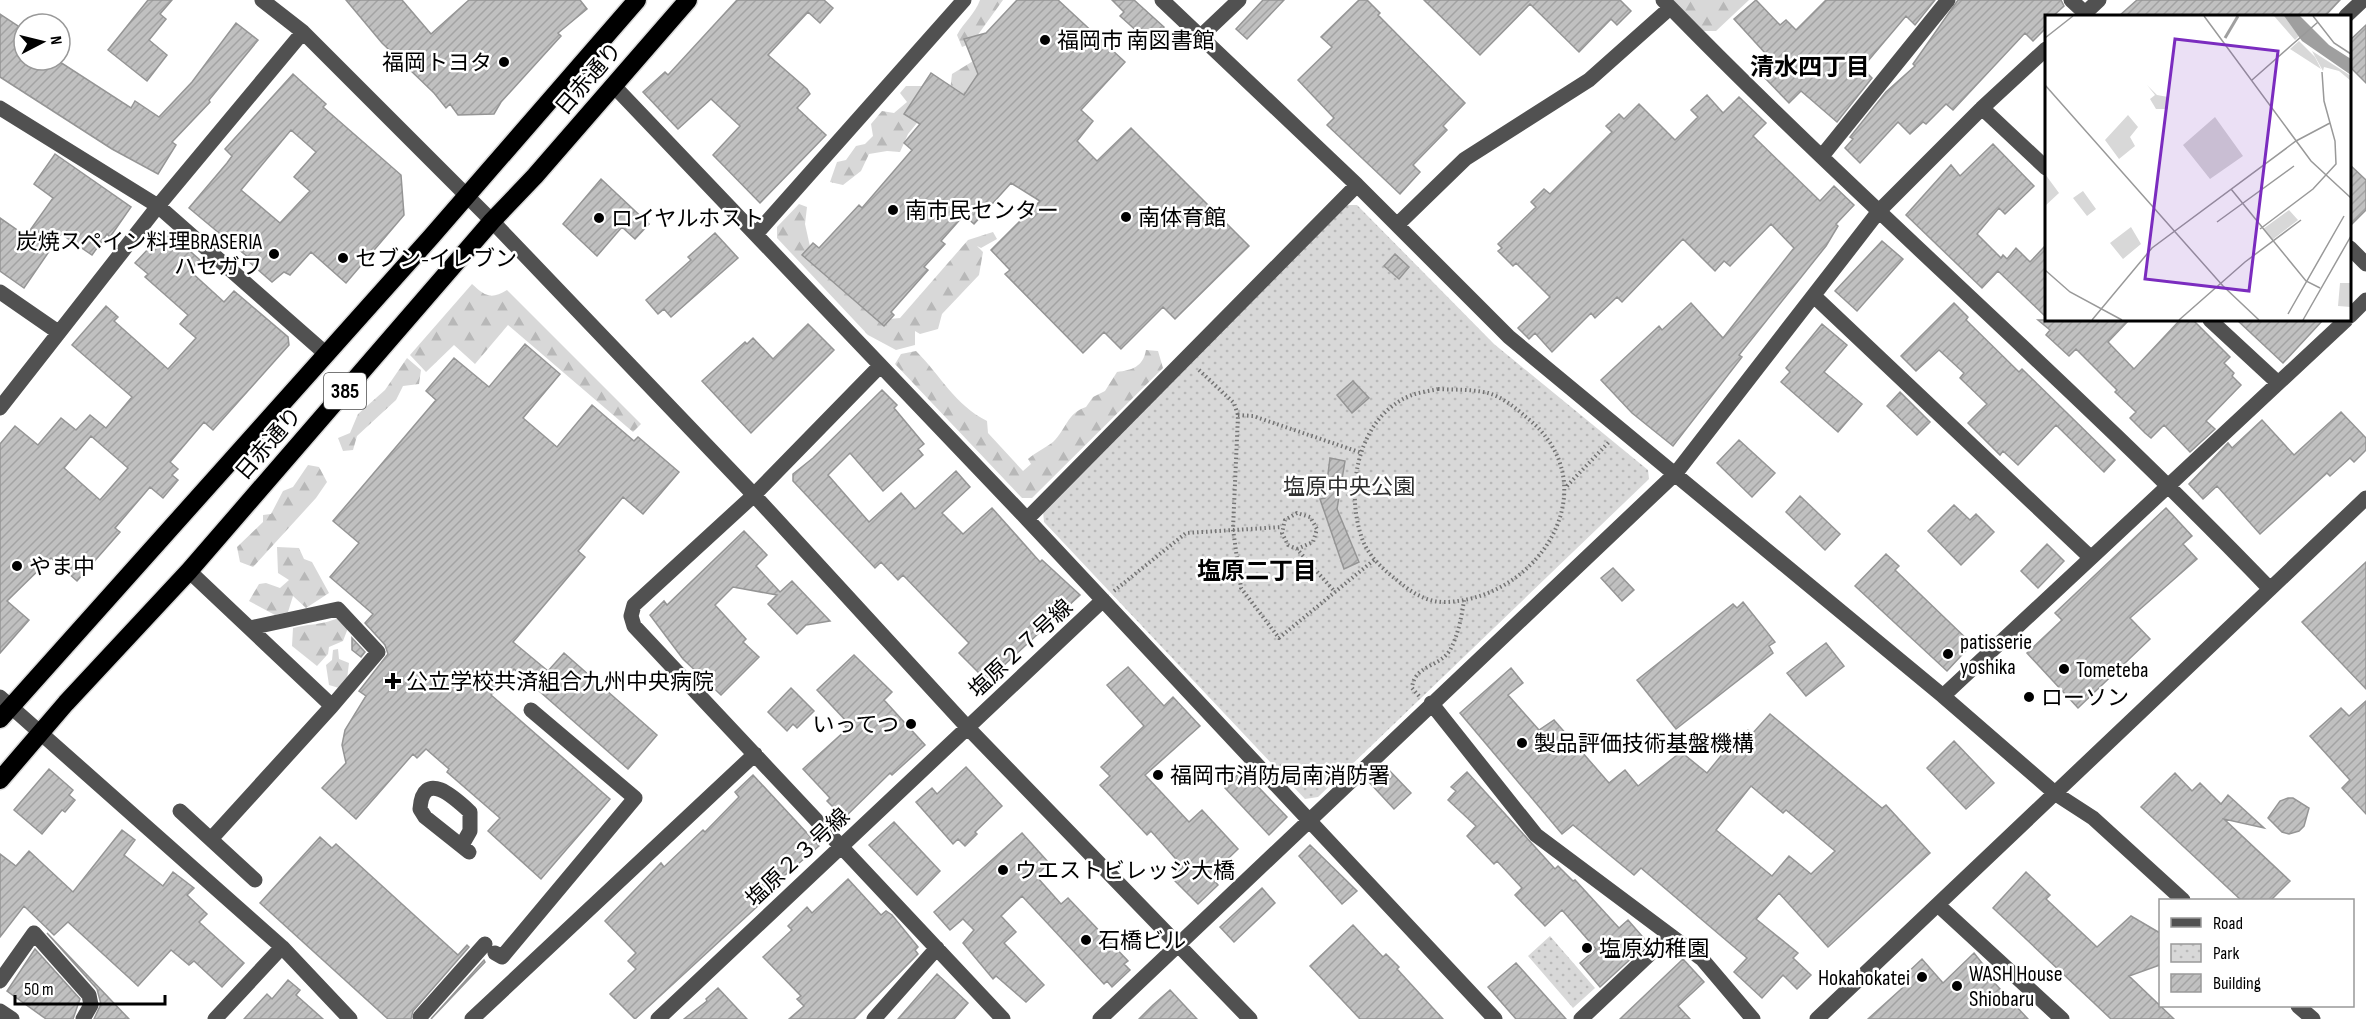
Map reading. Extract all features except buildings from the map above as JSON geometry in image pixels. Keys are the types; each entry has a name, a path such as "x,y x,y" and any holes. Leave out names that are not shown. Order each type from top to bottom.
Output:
{"highway":[{"name":"日赤通り","path":"4,707 466,196 637,0"},
{"name":"日赤通り","path":"0,780 40,733 189,571 492,221 535,176 688,0"}],"street":[{"path":"757,233 964,0"},
{"path":"1162,0 1357,185 1509,337 1943,696 2056,795 2093,818 2182,899"},
{"path":"1200,37 1239,0"},
{"path":"1822,156 1948,0"},
{"path":"2071,0 2091,11"},
{"path":"2347,15 2363,0"},
{"path":"271,2 492,221 754,495 968,728 1250,1019"},
{"path":"1397,225 1465,159 1589,80 1666,4 1879,211 2169,486 2270,589"},
{"path":"0,408 158,206 303,32"},
{"path":"1100,1019 1676,473 1879,211 1982,108 2045,50"},
{"path":"613,85 757,233 879,367 1027,519 1495,1019"},
{"path":"0,108 158,206 325,353"},
{"path":"1982,108 2045,167"},
{"path":"1027,519 1357,185"},
{"path":"2351,251 2366,264"},
{"path":"0,292 58,332"},
{"path":"1814,296 2090,557"},
{"path":"2351,314 2366,300"},
{"path":"2211,321 2277,382"},
{"path":"1943,696 2345,321"},
{"path":"879,367 754,495 634,605 631,616 634,626 1003,1019"},
{"path":"1817,1019 2056,795 2366,498"},
{"path":"189,571 332,706"},
{"name":"塩原２７号線","path":"968,728 1103,600"},
{"path":"211,839 378,652 338,609 249,628"},
{"path":"1430,705 1536,835 1702,959 1753,1019"},
{"path":"4,707 40,733 108,803 282,947 350,1019"},
{"path":"420,1017 490,949 502,957 535,909 635,798 531,710"},
{"name":"塩原２３号線","path":"658,1019 968,728"},
{"path":"472,1019 755,754"},
{"path":"180,811 255,880"},
{"path":"1938,905 2062,1019"},
{"path":"0,981 34,933 89,994 91,1005 83,1019"},
{"path":"1581,1019 1669,936"},
{"path":"215,1019 282,947"},
{"path":"874,1019 937,948"},
{"path":"2300,1007 2313,1019"},
{"path":"0,1011 12,1019"}],"path":[{"path":"1188,355 1202,375 1234,403 1238,415 1233,529 1241,588 1279,638 1374,560"},
{"path":"1438,389 1490,393 1514,407 1537,425 1553,447 1566,486 1561,520 1550,544 1534,563 1498,588 1464,600 1445,602 1426,599 1408,589 1374,560 1363,542 1356,518 1354,493 1362,453 1368,433 1389,411 1410,396 1438,389"},
{"path":"1238,415 1253,416 1362,453"},
{"path":"1566,486 1622,429"},
{"path":"1297,549 1313,542 1317,529 1310,517 1297,513 1285,520 1281,528 1288,545 1297,549 1335,592"},
{"path":"1103,600 1186,533 1281,528"},
{"path":"1430,705 1412,688 1413,681 1423,668 1438,662 1450,650 1464,600"}],"green space":[{"path":"980,0 1003,0 972,43 962,47 957,35"},
{"path":"1664,0 1749,0 1716,31 1702,31"},
{"path":"978,58 989,68 971,112 950,91 952,74"},
{"path":"906,86 922,86 917,99 921,118 908,134 900,152 887,151 869,154 861,171 843,185 830,182 837,162 846,160 856,146 865,144 873,136 871,124 882,111 894,113 907,102 900,93"},
{"path":"799,204 807,207 805,224 811,251 889,319 900,318 968,240 993,232 997,239 981,248 977,246 983,252 979,275 942,314 938,329 920,334 915,331 915,345 896,350 868,335 777,238 777,227"},
{"name":"塩原中央公園","path":"1344,205 1357,205 1494,344 1648,470 1649,479 1318,797 1305,799 1044,522 1043,511"},
{"path":"472,284 492,296 507,290 641,424 633,432 508,325 475,364 454,345 426,372 410,355"},
{"path":"1146,350 1158,351 1163,368 1032,498 1022,498 895,364 901,354 916,351 966,407 987,421 988,433 1023,471 1031,464 1028,459 1053,442 1075,413 1086,407 1093,397 1105,391 1117,372 1132,369 1139,364"},
{"path":"407,358 421,370 419,384 403,386 396,400 357,436 353,450 343,451 338,438 350,433 358,414 385,390"},
{"path":"308,465 319,467 327,482 316,498 253,567 240,562 237,547 263,522 263,515 271,514 283,491 293,487"},
{"path":"277,547 299,548 304,559 312,562 329,593 306,608 293,596 288,612 275,615 249,601 259,584 266,583 280,588 289,580 278,573"},
{"path":"338,618 348,628 343,641 329,647 328,654 317,666 292,646 293,628"},
{"path":"338,649 339,659 349,663 347,679 339,688 329,685 326,665 332,660 333,650"},
{"path":"1550,936 1595,988 1573,1008 1528,956"}],"place":[{"name":"福岡市 南図書館","path":"1045,40"},
{"name":"福岡トヨタ","path":"504,62"},
{"name":"南市民センター","path":"893,210"},
{"name":"南体育館","path":"1126,217"},
{"name":"ロイヤルホスト","path":"599,218"},
{"name":"炭焼スペイン料理BRASERIA ハセガワ","path":"274,254"},
{"name":"セブン-イレブン","path":"343,258"},
{"name":"やま中","path":"17,566"},
{"name":"patisserie yoshika","path":"1948,654"},
{"name":"Tometeba","path":"2064,669"},
{"name":"公立学校共済組合九州中央病院","path":"393,681"},
{"name":"ローソン","path":"2029,697"},
{"name":"いってつ","path":"911,724"},
{"name":"製品評価技術基盤機構","path":"1522,743"},
{"name":"福岡市消防局南消防署","path":"1158,775"},
{"name":"ウエストビレッジ大橋","path":"1003,870"},
{"name":"石橋ビル","path":"1086,940"},
{"name":"塩原幼稚園","path":"1587,948"},
{"name":"Hokahokatei","path":"1922,977"},
{"name":"WASH House Shiobaru","path":"1957,986"}],"district":[{"name":"清水四丁目","path":"1810,67"},
{"name":"塩原二丁目","path":"1257,571"}]}
